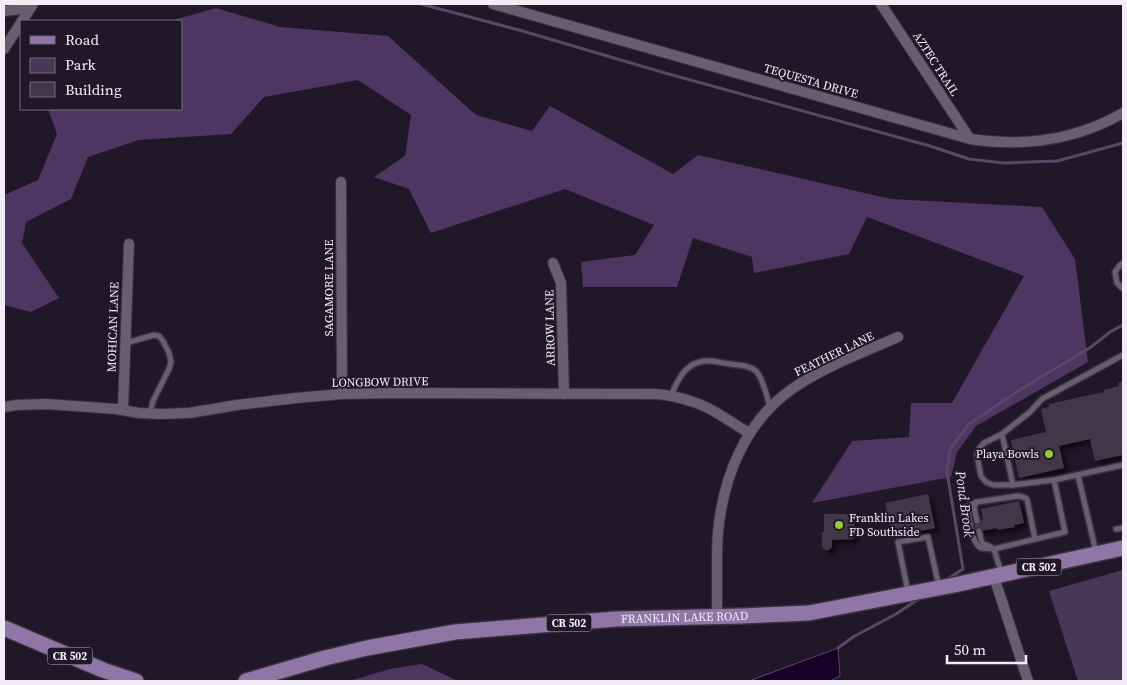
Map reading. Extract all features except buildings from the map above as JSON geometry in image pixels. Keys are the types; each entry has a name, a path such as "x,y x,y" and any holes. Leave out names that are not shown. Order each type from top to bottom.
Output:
{"main road":[{"name":"FRANKLIN LAKE ROAD","path":"246,681 367,648 455,632 616,619 809,613 903,596 943,584 998,576 1123,548"},
{"name":"CR 502","path":"4,628 103,670 136,681"}],"street":[{"name":"TEQUESTA DRIVE","path":"493,4 970,138 993,142 1017,142 1056,138 1094,128 1123,113"},
{"name":"AZTEC TRAIL","path":"881,4 970,138"},
{"path":"4,11 31,6"},
{"path":"22,20 31,6"},
{"path":"4,49 20,24"},
{"name":"SAGAMORE LANE","path":"342,182 342,394"},
{"name":"MOHICAN LANE","path":"123,410 128,244"},
{"name":"ARROW LANE","path":"553,263 561,283 564,394"},
{"name":"FEATHER LANE","path":"717,616 717,534 720,510 735,458 749,433 770,407 792,389 813,376 898,336"},
{"name":"LONGBOW DRIVE","path":"4,407 46,404 162,414 189,413 237,405 342,394 396,392 656,394 692,401 710,409 749,433"},
{"path":"998,576 1028,681"}],"lane":[{"path":"1123,262 1115,272 1117,283 1123,288"},
{"path":"126,343 154,335 159,336 169,353 171,362 169,369 153,401 150,413"},
{"path":"1123,355 1042,399 1030,412 1002,434 984,443 978,450 977,456 981,476 986,482 993,485 1013,485 1054,480 1123,464"},
{"path":"671,396 683,372 690,366 703,361 750,367 757,372 763,384 770,407"},
{"path":"1002,434 1013,485"},
{"path":"1078,475 1096,554"},
{"path":"1036,540 1027,499 1023,497 1018,496 977,502 968,506 974,542 982,548 994,549 1036,540 1065,532 1054,480"},
{"path":"977,502 974,508 977,521"},
{"path":"1116,530 1123,528"},
{"path":"979,531 982,543 994,549"},
{"path":"903,596 905,576 898,542 928,537 935,569 943,584"},
{"path":"994,549 998,576"}],"green space":[{"path":"1123,570 1123,681 1078,681 1049,591"}],"shaded area":[{"path":"216,8 280,27 388,36 476,115 532,131 550,106 673,174 698,155 891,199 1042,207 1075,259 1088,362 976,426 957,452 951,477 812,503 852,441 909,437 911,403 952,403 1024,276 867,217 849,254 754,273 752,257 693,238 677,287 583,287 581,262 635,255 654,225 565,189 431,233 409,189 374,177 405,156 411,115 358,80 264,97 231,134 139,140 88,157 71,199 26,222 22,243 59,298 31,312 4,305 4,195 38,180 57,134 48,110 182,110 182,20 174,20"},
{"path":"838,648 840,676 830,681 749,681"},
{"path":"422,664 458,681 349,681 390,669"}],"waterway":[{"path":"421,4 930,146 969,159 1004,163 1057,161 1123,143"},
{"name":"Pond Brook","path":"946,580 963,569 947,472 950,449 969,424 1123,325"},
{"name":"Pond Brook","path":"838,648 853,637 896,614 920,598"}],"place":[{"name":"Playa Bowls","path":"1049,454"},
{"name":"Franklin Lakes FD Southside","path":"839,525"}]}
